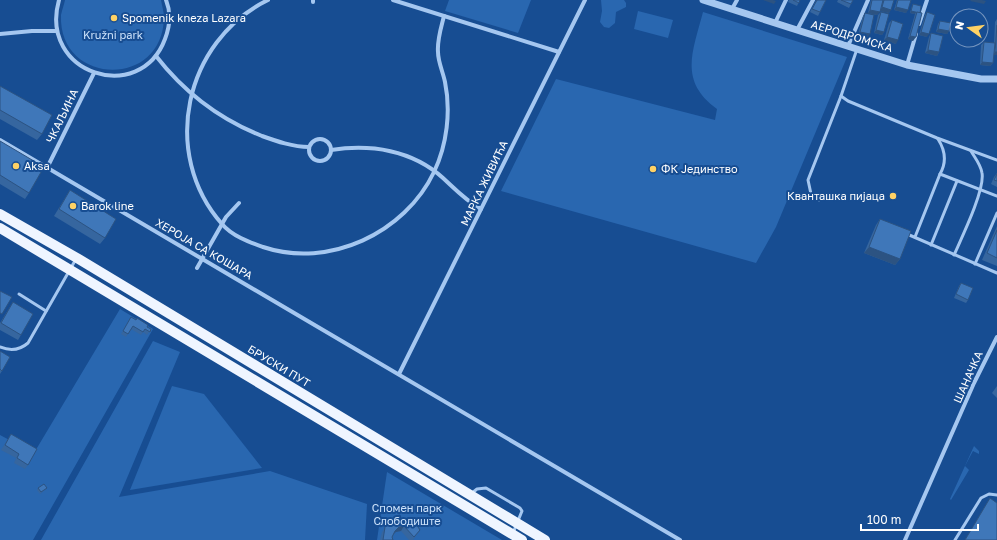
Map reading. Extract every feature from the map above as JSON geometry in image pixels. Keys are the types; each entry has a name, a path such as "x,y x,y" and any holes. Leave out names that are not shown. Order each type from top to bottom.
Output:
{"main road":[{"name":"БРУСКИ ПУТ","path":"0,214 77,258 545,540"},
{"path":"0,228 522,540"}],"street":[{"path":"59,0 56,15 57,32 70,57 83,68 94,73 107,76 134,72 146,65 156,56 168,32 169,18 166,0"},
{"path":"268,0 244,14 224,33 204,61 191,94 187,134 190,158 196,180 203,197 222,225 232,233 250,243 270,250 287,252 305,253 333,251 357,244 384,230 413,203 434,172 443,146 447,123 448,102 438,54 438,42 444,16"},
{"path":"393,0 559,52"},
{"name":"МАРКА ЖИВИЋА","path":"399,374 585,0"},
{"name":"АЕРОДРОМСКА","path":"705,0 906,65 981,79 997,79"},
{"path":"732,9 737,0"},
{"path":"775,23 786,0"},
{"path":"797,31 813,0"},
{"path":"848,47 868,0"},
{"path":"906,65 927,0"},
{"path":"0,34 32,31 57,32"},
{"path":"156,56 172,76 191,94 235,125 272,140 301,147 309,146 313,141 320,138 329,143 331,153 326,159 319,161 312,158 309,146"},
{"name":"ЧКАЉИНА","path":"47,168 94,73"},
{"name":"ХЕРОЈА СА КОШАРА","path":"0,140 680,540"},
{"path":"331,150 346,147 378,148 407,156 443,178 465,199 481,209"},
{"path":"197,268 230,211 239,203"},
{"name":"ШАНАЧКА","path":"905,540 974,383 997,337"}],"lane":[{"path":"819,200 812,194 808,180 841,96 856,49"},
{"path":"841,96 848,101 937,138 997,160"},
{"path":"915,237 944,164 944,148 937,138"},
{"path":"954,255 981,190 982,173 979,163 970,150"},
{"path":"940,174 997,196"},
{"path":"932,245 958,181"},
{"path":"975,264 997,213"},
{"path":"903,232 997,273"},
{"path":"0,347 9,350 25,346 77,258"},
{"path":"19,294 46,311"},
{"path":"470,495 477,489 486,488 520,508 522,512 512,534"},
{"path":"955,540 981,498 989,494 997,495"}],"green space":[{"name":"Kružni park","path":"65,0 161,0 164,18 159,41 147,58 130,67 111,70 92,66 76,55 64,38 61,15"},
{"path":"449,0 531,0 518,33 445,11"},
{"path":"601,0 624,0 626,3 626,7 616,12 615,23 609,28 604,27 600,22 602,11"},
{"path":"638,11 673,20 668,38 634,29"},
{"path":"703,12 847,57 776,227 756,263 501,191 556,79 715,120 717,109 697,88 693,76 693,52"},
{"path":"120,309 153,329 33,540 0,540 0,435 34,453"},
{"path":"153,341 180,352 119,497 270,471 367,504 365,540 41,540"},
{"path":"172,386 204,394 262,468 130,490"},
{"path":"974,446 979,451 979,454 973,451 965,466 969,470 951,500 950,499"},
{"name":"Спомен парк Слободиште","path":"387,472 502,540 377,540"}],"building":[{"path":"793,0 800,0 799,3"},
{"path":"817,0 826,0 820,12 812,9"},
{"path":"841,0 853,0 851,4"},
{"path":"872,0 883,0 880,12 870,10"},
{"path":"884,0 894,0 891,10 882,7"},
{"path":"898,0 911,0 908,10 896,7"},
{"path":"913,4 921,6 920,13 911,11"},
{"path":"881,12 889,14 884,32 876,30"},
{"path":"917,12 922,13 916,37 910,36"},
{"path":"927,12 935,15 929,34 921,32"},
{"path":"865,13 874,15 870,34 860,32"},
{"path":"892,20 903,24 898,40 887,37"},
{"path":"940,21 949,23 949,31 938,29"},
{"path":"997,25 997,52 995,52"},
{"path":"931,33 943,36 939,52 928,50"},
{"path":"989,42 995,43 993,63 982,62 983,48 989,48"},
{"path":"0,86 52,115 42,134 0,110"},
{"path":"0,141 44,167 29,193 0,175"},
{"path":"997,174 997,181 994,180"},
{"path":"70,190 116,219 105,238 59,209"},
{"path":"880,219 911,231 900,259 869,247"},
{"path":"997,230 997,258 987,253"},
{"path":"961,283 973,288 968,300 956,294"},
{"path":"0,291 12,297 2,314 0,313"},
{"path":"13,302 33,314 21,335 1,323"},
{"path":"131,317 136,320 137,318 148,325 147,327 151,329 150,332 145,329 143,332 133,326 128,334 123,331"},
{"path":"0,351 10,357 2,371 0,369"},
{"path":"11,434 37,449 28,465 17,458 19,454 5,445"},
{"path":"44,484 47,488 41,492 38,488"},
{"path":"990,498 997,503 997,540 965,540"},
{"path":"399,518 416,524 420,530 414,537 404,526 399,527 392,537 393,540 383,540 385,527 390,521"}],"place":[{"name":"Spomenik kneza Lazara","path":"114,18"},
{"name":"Aksa","path":"16,166"},
{"name":"ФК Јединство","path":"653,169"},
{"name":"Кванташка пијаца","path":"893,196"},
{"name":"Barok line","path":"73,206"}]}
